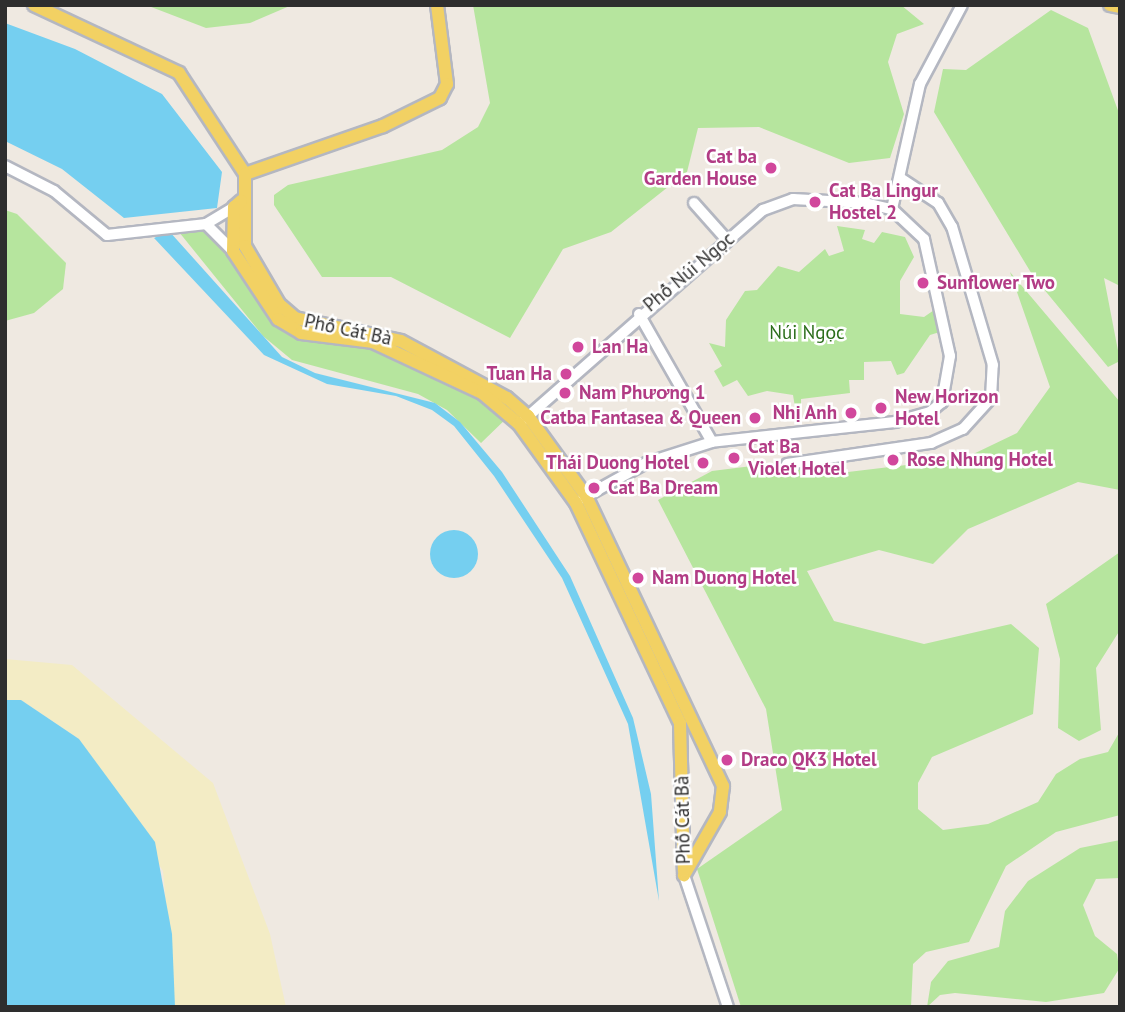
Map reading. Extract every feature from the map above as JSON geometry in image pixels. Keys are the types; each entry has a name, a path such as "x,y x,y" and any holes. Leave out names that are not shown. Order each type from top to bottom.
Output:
{"main road":[{"path":"34,5 179,73 245,174 238,204 239,248"},
{"path":"245,174 383,126 440,98 447,84 437,5"},
{"path":"1110,5 1120,7"},
{"name":"Phố Cát Bà","path":"239,248 292,323 331,340 373,342 410,352 524,420 581,500 640,624 723,786 720,812 684,875"},
{"name":"Phố Cát Bà","path":"640,624 680,723 684,875"}],"street":[{"path":"581,500 646,463 712,442 901,421 942,402 950,356 930,252 916,228 892,209 920,84 962,5"},
{"path":"5,166 54,191 107,235 206,224 238,204"},
{"path":"788,464 931,443 963,429 991,398 993,365 952,227 938,203 900,178"},
{"name":"Phố Núi Ngọc","path":"524,420 639,314 763,210 793,199 832,198 892,209"},
{"path":"695,203 727,240"},
{"path":"206,224 239,248"},
{"path":"639,314 712,442"},
{"path":"684,875 728,1007"}],"green space":[{"path":"146,5 292,5 250,23 206,28"},
{"path":"473,5 901,5 924,24 897,34 888,62 904,114 890,158 849,163 759,127 698,128 687,172 611,232 563,249 510,338 391,277 322,277 274,205 274,195 288,185 442,150 478,127 490,103"},
{"path":"1051,10 1088,28 1120,116 1120,286 1104,278 1120,361 1108,367 1033,276 934,112 943,69 966,70"},
{"path":"5,210 17,214 66,263 63,289 34,313 5,321"},
{"name":"Núi Ngọc","path":"837,226 865,230 862,239 874,243 882,232 905,237 914,257 900,281 900,314 924,317 937,308 943,331 930,335 904,373 897,375 891,361 864,362 864,380 849,380 850,393 801,399 801,406 795,407 793,395 767,391 748,396 737,380 723,387 714,371 722,366 709,343 725,347 726,320 745,291 757,290 778,266 799,272 825,249 829,256 844,251"},
{"path":"195,230 228,236 282,327 360,335 512,413 481,443 447,410 418,394 292,360 263,336 179,232"},
{"path":"1010,272 1120,402 1120,490 1078,482 968,529 933,564 879,550 807,571 834,621 924,644 1011,624 1039,648 1033,714 932,757 918,783 918,809 943,830 988,824 1038,802 1056,774 1080,759 1108,752 1120,731 1120,815 1056,832 1006,866 969,942 926,952 913,964 911,1007 741,1007 697,869 782,810 766,709 658,500 712,471 791,461 848,472 965,458 1017,433 1050,387"},
{"path":"1120,552 1120,630 1096,668 1101,730 1079,741 1058,728 1060,659 1046,604"},
{"path":"1120,840 1120,878 1096,879 1083,905 1095,936 1117,954 1119,969 1104,993 1046,1002 955,993 940,995 927,1007 931,982 948,961 999,947 1005,911 1028,881 1080,848"}],"sand":[{"path":"5,659 72,665 213,783 270,934 286,1007 175,1007 163,871 79,739 21,700 5,700"}],"water":[{"path":"5,23 75,49 162,94 222,172 217,208 124,218 62,169 5,141"},
{"path":"169,231 282,357 315,373 435,403 460,422 502,472 570,576 633,718 651,794 659,901 628,724 562,578 494,476 454,426 432,410 396,396 327,384 264,355 154,238"},
{"path":"454,530 471,537 478,554 471,571 454,578 437,571 430,554 437,537"},
{"path":"5,700 21,700 79,739 155,842 172,934 175,1007 5,1007"}],"place":[{"name":"Cat ba Garden House","path":"771,168"},
{"name":"Cat Ba Lingur Hostel 2","path":"815,202"},
{"name":"Sunflower Two","path":"923,283"},
{"name":"Lan Ha","path":"578,347"},
{"name":"Tuan Ha","path":"566,374"},
{"name":"Nam Phương 1","path":"565,393"},
{"name":"New Horizon Hotel","path":"881,408"},
{"name":"Nhị Anh","path":"851,413"},
{"name":"Catba Fantasea & Queen","path":"755,418"},
{"name":"Cat Ba Violet Hotel","path":"734,458"},
{"name":"Rose Nhung Hotel","path":"893,460"},
{"name":"Thái Duong Hotel","path":"703,463"},
{"name":"Cat Ba Dream","path":"594,488"},
{"name":"Nam Duong Hotel","path":"638,578"},
{"name":"Draco QK3 Hotel","path":"727,760"}]}
